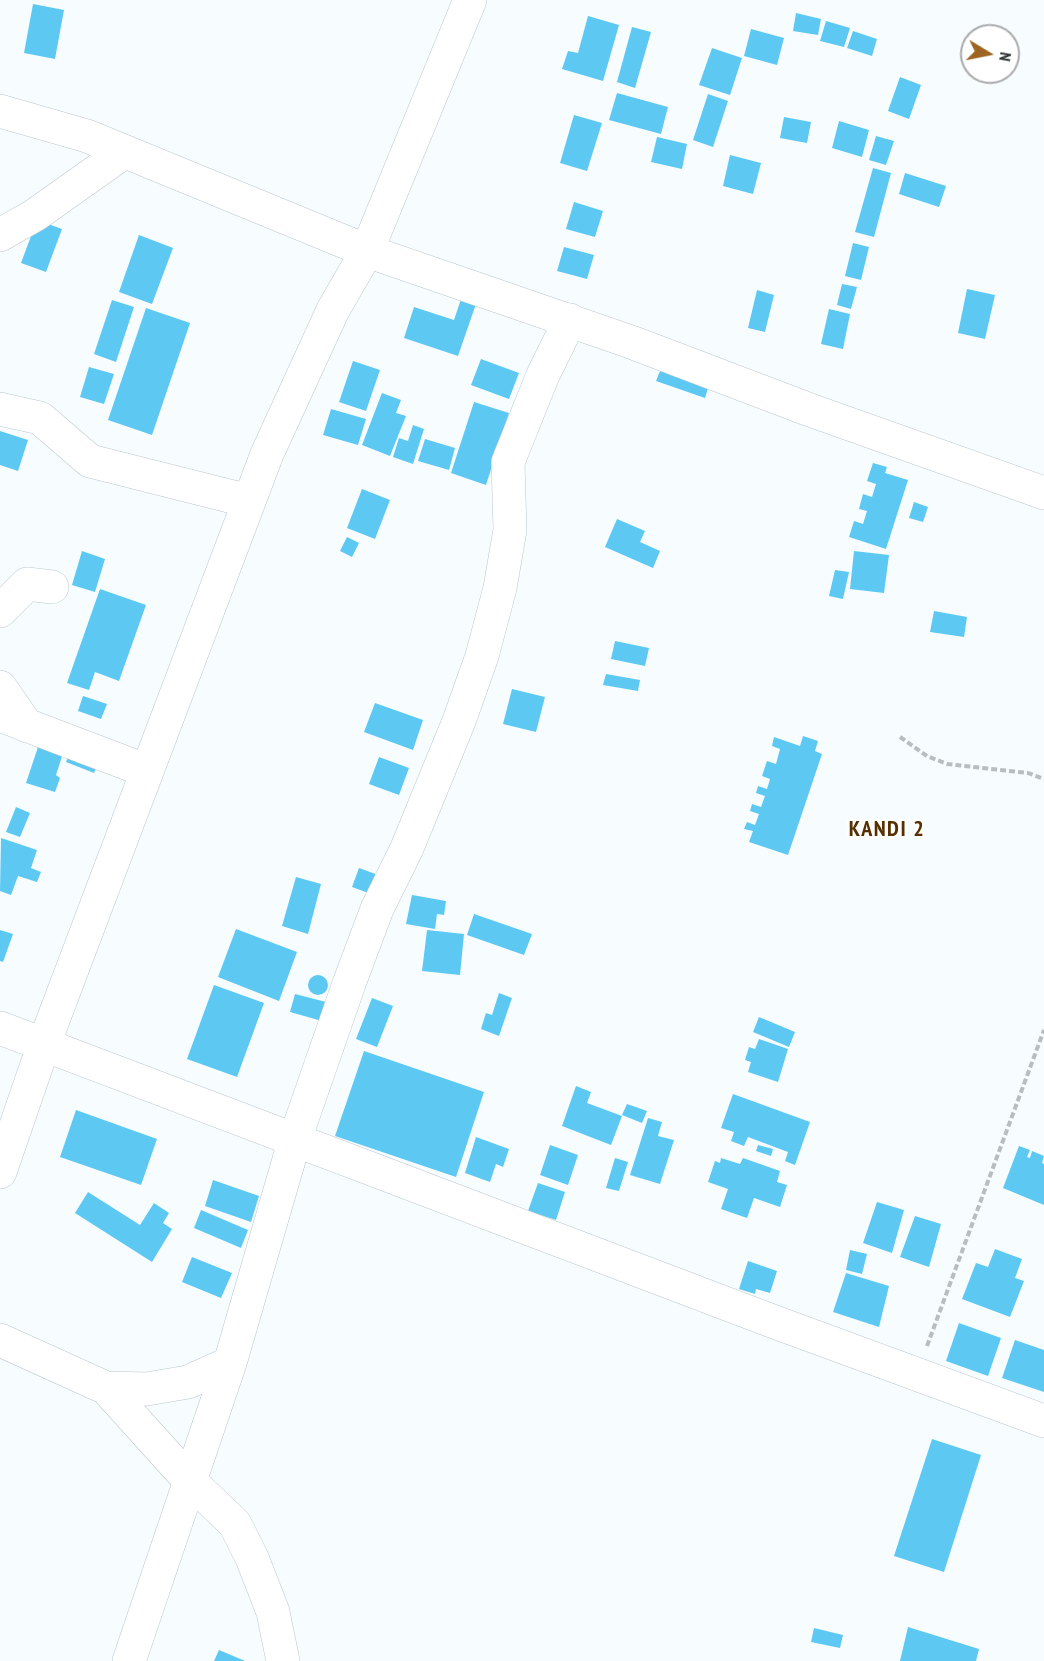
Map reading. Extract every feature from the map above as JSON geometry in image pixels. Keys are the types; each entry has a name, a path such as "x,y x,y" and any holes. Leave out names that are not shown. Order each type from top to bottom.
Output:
{"street":[{"path":"0,1172 44,1044 267,454 333,310 367,251 470,0"},
{"path":"0,111 87,136 367,251 570,320 810,410 1044,493"},
{"path":"0,235 35,215 124,152"},
{"path":"129,1661 230,1363 295,1139 377,909 411,838 459,721 482,656 500,588 510,530 508,462 543,375 570,320"},
{"path":"0,409 40,418 90,461 249,501"},
{"path":"0,611 27,584 52,587"},
{"path":"0,687 14,721 147,771"},
{"path":"0,1028 918,1376 1044,1421"},
{"path":"0,1340 106,1388 147,1389 188,1382 230,1363"},
{"path":"106,1388 190,1481 235,1524 252,1558 273,1612 284,1661"}],"path":[{"path":"900,737 927,756 947,764 1028,773 1044,779"},
{"path":"918,1376 942,1301 1044,1030"}],"building":[{"path":"33,4 64,10 55,59 24,53"},
{"path":"796,13 821,19 818,35 793,31"},
{"path":"588,16 619,25 603,81 562,69 568,51 578,53"},
{"path":"826,21 850,28 844,47 820,41"},
{"path":"632,27 651,32 635,88 617,82"},
{"path":"751,29 784,38 777,65 744,56"},
{"path":"853,31 877,39 872,56 847,48"},
{"path":"712,48 742,58 730,95 699,85"},
{"path":"900,77 921,85 909,119 888,111"},
{"path":"617,93 668,107 661,134 609,120"},
{"path":"708,94 728,101 713,147 693,140"},
{"path":"574,115 602,123 587,171 560,163"},
{"path":"784,117 811,122 807,143 780,138"},
{"path":"839,121 869,130 862,157 832,148"},
{"path":"876,136 894,141 886,165 869,160"},
{"path":"657,137 687,144 682,169 651,162"},
{"path":"730,155 761,163 753,194 723,186"},
{"path":"873,168 891,173 874,237 855,232"},
{"path":"905,173 946,186 939,207 899,194"},
{"path":"574,202 603,211 595,237 566,229"},
{"path":"37,220 62,229 46,272 21,263"},
{"path":"139,235 173,248 152,304 119,292"},
{"path":"853,243 869,247 861,280 845,276"},
{"path":"564,247 594,255 587,279 557,271"},
{"path":"842,284 857,287 851,309 837,305"},
{"path":"967,289 995,295 985,339 958,333"},
{"path":"757,290 774,295 765,332 748,328"},
{"path":"462,296 477,301 458,356 404,338 414,307 454,320"},
{"path":"112,300 134,307 116,362 94,354"},
{"path":"146,308 190,323 152,435 108,420"},
{"path":"829,309 850,314 843,349 821,344"},
{"path":"481,359 519,373 509,399 471,385"},
{"path":"353,361 380,370 366,411 339,402"},
{"path":"89,367 114,374 104,404 80,397"},
{"path":"660,371 708,388 705,398 656,381"},
{"path":"382,393 401,400 396,413 406,416 390,456 362,445"},
{"path":"474,402 509,413 486,485 451,473"},
{"path":"331,409 366,419 358,445 323,435"},
{"path":"413,425 424,429 413,464 393,457 399,438 408,441"},
{"path":"0,431 28,440 18,471 0,465"},
{"path":"425,439 455,448 449,470 418,461"},
{"path":"873,463 887,467 885,473 908,480 886,549 849,537 854,521 863,524 867,511 859,509 863,494 872,497 876,484 867,481"},
{"path":"362,489 390,500 375,539 347,528"},
{"path":"914,502 928,507 923,522 909,518"},
{"path":"617,519 645,531 640,542 660,551 653,568 605,547"},
{"path":"347,537 359,543 352,557 340,551"},
{"path":"82,551 105,559 95,592 72,585"},
{"path":"854,551 889,555 884,593 850,589"},
{"path":"835,570 849,572 843,599 829,596"},
{"path":"100,589 146,605 119,681 95,672 89,690 67,683"},
{"path":"934,611 967,617 964,637 930,632"},
{"path":"615,641 649,648 645,666 611,659"},
{"path":"606,674 640,680 638,691 603,685"},
{"path":"512,689 545,697 536,732 503,724"},
{"path":"83,696 107,704 101,719 78,711"},
{"path":"375,703 423,720 413,750 364,732"},
{"path":"42,735 66,744 56,775 60,778 55,792 26,783"},
{"path":"803,736 818,741 815,751 822,754 788,855 749,842 753,831 744,829 747,822 755,825 759,814 750,811 752,804 761,807 765,796 756,793 758,786 767,789 770,779 762,776 767,761 776,764 780,749 772,746 774,737 800,746"},
{"path":"72,747 100,758 94,773 66,762"},
{"path":"379,757 409,768 399,795 369,784"},
{"path":"16,807 30,813 20,837 6,832"},
{"path":"1,838 37,850 31,868 41,872 37,882 18,876 11,895 0,891"},
{"path":"359,868 381,876 374,895 352,887"},
{"path":"296,877 321,884 308,934 282,926"},
{"path":"412,895 446,901 444,915 437,914 435,929 406,924"},
{"path":"474,914 532,934 524,955 467,935"},
{"path":"236,929 297,952 279,1001 218,977"},
{"path":"0,930 13,934 3,962 0,961"},
{"path":"427,930 464,934 460,975 422,971"},
{"path":"318,975 325,978 328,985 325,992 318,995 311,992 308,985 311,978"},
{"path":"214,985 264,1003 237,1077 187,1059"},
{"path":"499,993 512,998 499,1036 481,1029 486,1013 492,1015"},
{"path":"295,994 334,1004 329,1023 290,1012"},
{"path":"372,998 393,1006 377,1047 356,1039"},
{"path":"759,1017 795,1032 789,1047 753,1032"},
{"path":"759,1039 788,1049 778,1082 748,1072 751,1062 745,1060 749,1047 755,1049"},
{"path":"364,1051 484,1092 456,1177 335,1136"},
{"path":"576,1086 591,1092 587,1103 622,1116 611,1145 562,1126"},
{"path":"733,1094 810,1122 795,1165 785,1161 788,1152 748,1137 744,1146 731,1141 734,1132 721,1128"},
{"path":"627,1104 647,1111 642,1123 622,1115"},
{"path":"76,1110 157,1139 141,1185 60,1157"},
{"path":"648,1118 662,1122 658,1136 674,1140 660,1184 630,1175"},
{"path":"476,1137 509,1149 503,1167 496,1164 490,1182 465,1173"},
{"path":"550,1145 578,1155 568,1185 540,1175"},
{"path":"758,1145 773,1149 771,1156 756,1151"},
{"path":"1019,1146 1030,1150 1027,1157 1030,1158 1032,1151 1044,1156 1042,1163 1044,1164 1044,1205 1003,1188"},
{"path":"615,1158 628,1162 619,1191 606,1188"},
{"path":"721,1158 740,1164 743,1158 780,1171 777,1182 787,1185 780,1207 754,1198 747,1218 721,1209 728,1189 708,1182 715,1161 720,1163"},
{"path":"213,1180 259,1196 251,1222 205,1206"},
{"path":"538,1183 565,1192 556,1220 528,1211"},
{"path":"88,1192 140,1225 154,1203 169,1213 163,1223 172,1229 152,1262 75,1213"},
{"path":"877,1202 904,1210 892,1253 863,1243"},
{"path":"201,1210 248,1230 241,1248 194,1228"},
{"path":"915,1216 941,1224 929,1267 900,1257"},
{"path":"995,1249 1022,1259 1015,1278 1024,1281 1010,1317 962,1299 976,1263 988,1267"},
{"path":"850,1250 867,1254 862,1274 846,1270"},
{"path":"192,1257 232,1273 221,1298 182,1282"},
{"path":"748,1261 777,1271 770,1293 756,1289 755,1294 739,1289"},
{"path":"846,1273 889,1286 879,1327 833,1312"},
{"path":"959,1323 1001,1338 988,1376 946,1361"},
{"path":"1015,1340 1044,1350 1044,1392 1002,1378"},
{"path":"932,1439 981,1455 944,1572 894,1556"},
{"path":"908,1627 979,1649 976,1661 900,1661"},
{"path":"814,1628 843,1635 840,1648 811,1642"},
{"path":"219,1650 245,1661 214,1661"}],"district":[{"name":"KANDI 2","path":"887,830"}]}
